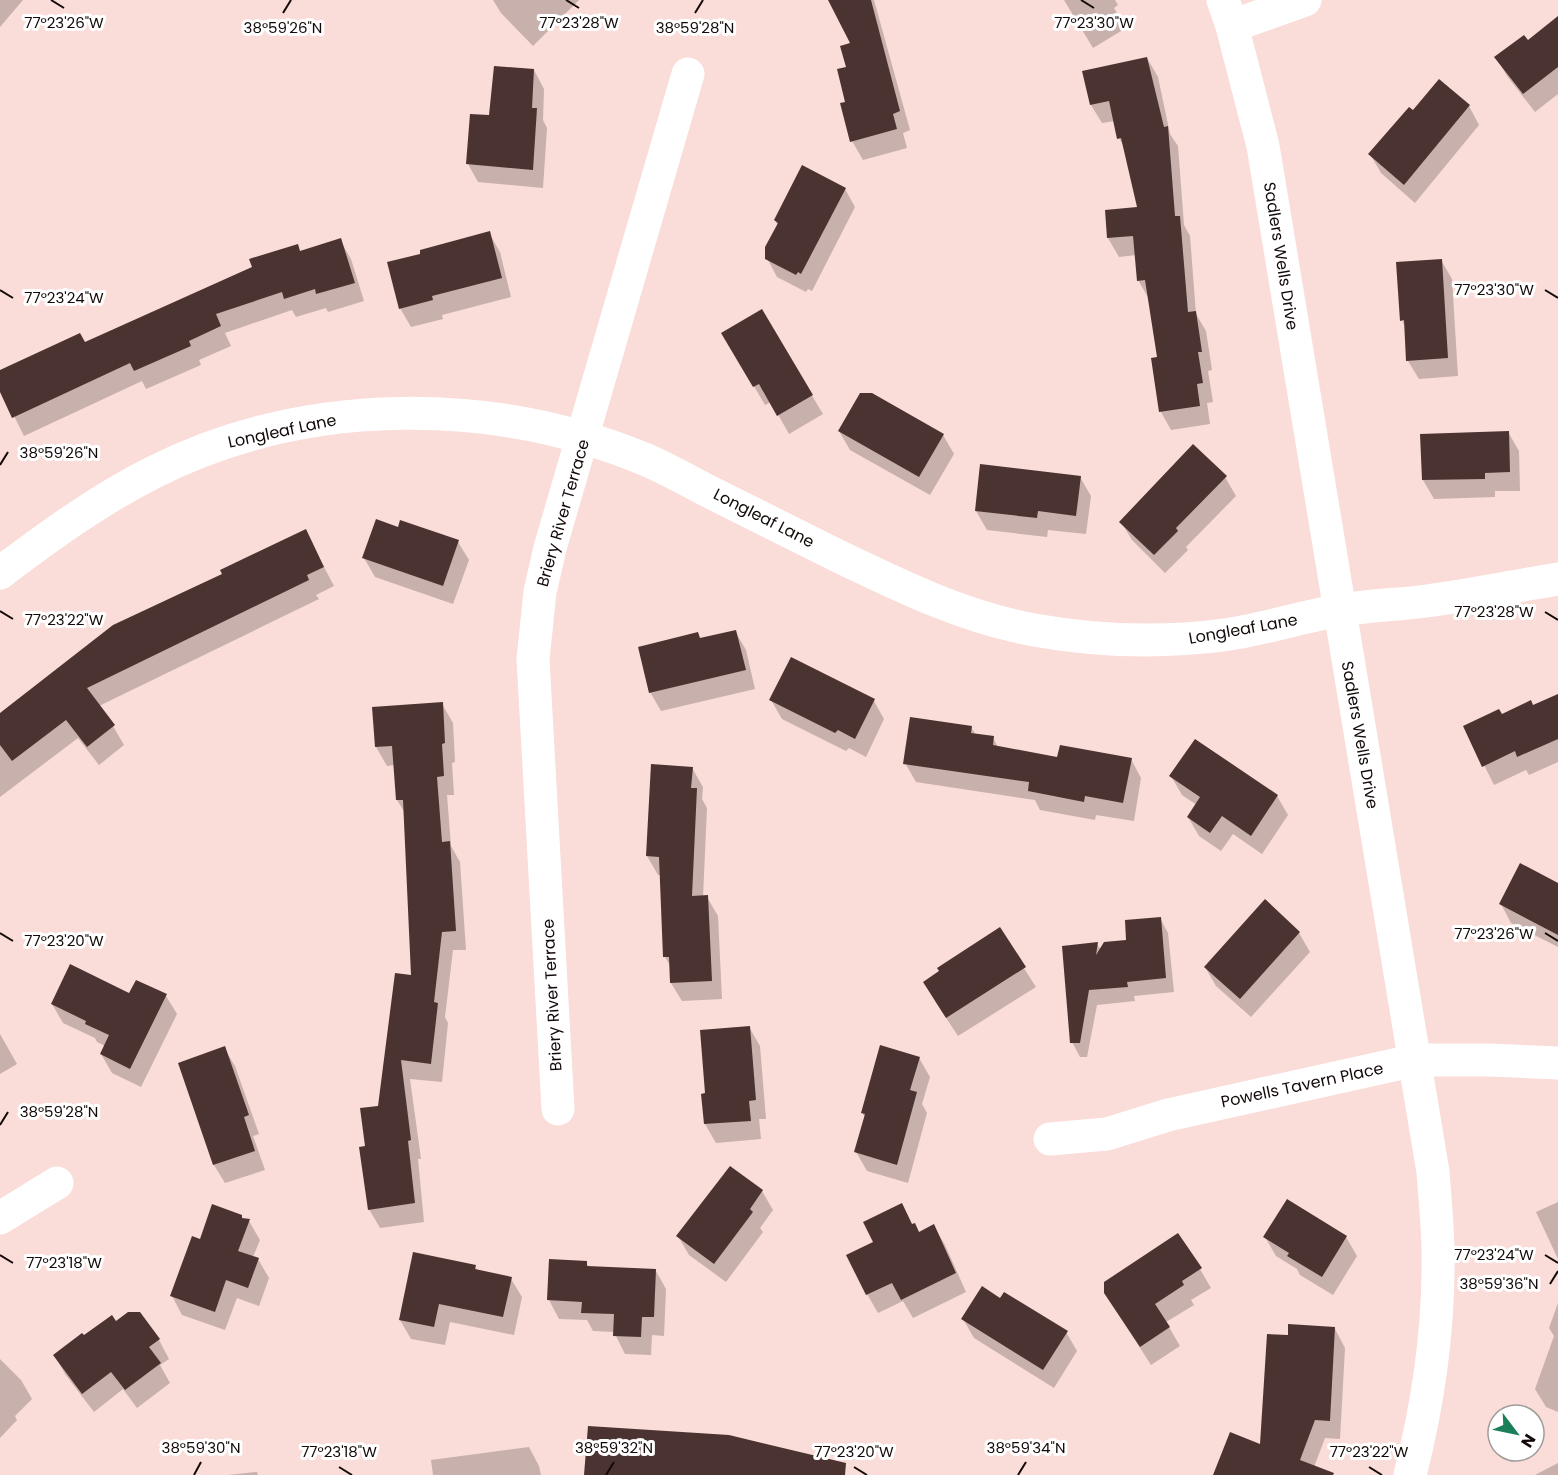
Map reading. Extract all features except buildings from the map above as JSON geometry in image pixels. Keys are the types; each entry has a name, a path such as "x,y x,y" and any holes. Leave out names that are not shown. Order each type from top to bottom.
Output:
{"street":[{"path":"1228,13 1305,0"},
{"name":"Sadlers Wells Drive","path":"1228,13 1263,146 1433,1172 1438,1256 1434,1346 1420,1435 1410,1475"},
{"name":"Briery River Terrace","path":"558,1109 533,659 543,581 550,548 584,438 688,74"},
{"name":"Longleaf Lane","path":"0,573 94,505 154,472 221,444 290,426 360,415 434,413 513,421 584,438 649,461 902,587 977,616 1034,630 1107,639 1173,640 1228,635 1339,610 1430,601 1558,579"},
{"name":"Powells Tavern Place","path":"1050,1139 1107,1134 1168,1115 1416,1060 1558,1063"},
{"path":"0,1218 57,1184"}]}
